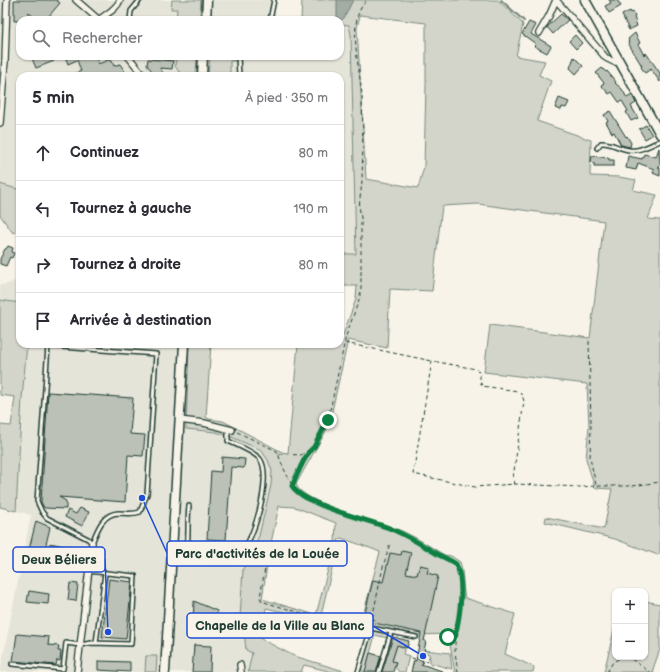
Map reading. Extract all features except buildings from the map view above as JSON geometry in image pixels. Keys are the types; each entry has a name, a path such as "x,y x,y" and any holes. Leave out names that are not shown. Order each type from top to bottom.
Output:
{"main road":[{"path":"206,16 207,0"},
{"path":"584,0 660,134"},
{"path":"202,72 203,60"},
{"path":"165,672 184,348"}],"street":[{"path":"0,123 7,0"},
{"path":"76,0 94,16"},
{"path":"104,16 119,4 120,0"},
{"path":"539,33 556,0 606,58 614,62 619,62"},
{"path":"131,60 141,72"},
{"path":"179,420 204,423 230,430"},
{"path":"77,672 92,543"},
{"path":"240,665 241,672"}],"lane":[{"path":"130,16 131,11 140,0"},
{"path":"271,16 274,0"},
{"path":"238,60 239,72"},
{"path":"597,148 601,143 606,142 627,150 636,151 660,142"},
{"path":"48,348 37,501 42,512 47,518 88,539 92,543 100,526 106,518 112,514 134,514 140,512 147,494 156,354 75,348"},
{"path":"189,506 187,548 193,558 201,562 233,562 238,558 251,539 257,522 263,491 264,476 263,465 260,458 228,441 230,430"},
{"path":"51,546 90,553"},
{"path":"12,664 64,669 66,643 80,645 96,643 131,644 136,576 88,571"},
{"path":"96,643 105,573"},
{"path":"358,672 370,628 416,637"},
{"path":"379,672 391,632"},
{"path":"448,637 455,636"}],"path":[{"path":"366,0 356,19 362,94 362,174 359,211 361,218 361,287 360,297 344,343 476,369 480,373 480,381 482,386 518,391 522,395 524,401 513,478 515,484"},
{"path":"589,341 591,424 590,458 596,486"},
{"path":"279,454 301,455 314,447 328,420 343,348"},
{"path":"432,361 413,474 475,487 515,484 579,487 632,486 660,482"},
{"path":"230,430 277,451 295,491 309,500 388,528 411,538 456,564 459,573 460,585 460,608 455,636 455,652 458,672"},
{"path":"292,486 311,449"},
{"path":"266,564 260,597 264,602 301,613 370,628 383,567 390,543"},
{"path":"411,658 427,661 430,659 428,657"},
{"path":"607,672 613,662 617,660"},
{"path":"633,660 650,672"}],"shaded area":[{"path":"0,0 273,0 272,16 16,16 16,60 344,60 344,24 349,25 351,35 356,254 344,254 344,72 16,72 16,189 0,184"},
{"path":"172,0 201,0 200,16 176,16 177,9 171,9"},
{"path":"302,0 498,0 523,24 516,56 545,61 539,75 551,81 537,121 591,140 590,176 619,177 636,180 633,190 657,195 648,219 660,220 660,552 658,555 615,539 545,522 546,517 604,529 612,489 595,488 586,459 589,426 587,384 484,372 490,325 590,338 604,221 478,204 442,206 432,291 390,289 387,348 348,340 330,420 326,431 296,484 301,491 312,499 327,506 404,532 444,555 451,556 460,562 465,598 515,614 505,654 534,667 533,672 455,672 448,634 416,635 369,625 366,631 266,608 261,639 294,656 347,672 332,672 304,665 301,672 248,672 252,653 246,650 243,622 240,618 243,569 259,536 271,485 272,471 268,460 261,450 216,432 186,429 189,348 211,348 206,417 209,419 223,421 282,452 288,453 298,348 344,348 344,332 356,299 357,286 344,286 344,254 356,254 351,35 349,25 344,24 344,16 301,16","holes":["360,15 426,23 424,167 418,188 366,179 357,28","279,506 295,507 336,523 335,543 316,615 262,599 269,552","341,538 380,552 361,623 321,615 339,539"]},
{"path":"337,0 353,0 344,18 344,16 337,16"},
{"path":"176,60 197,60 196,72 179,72 175,66"},
{"path":"210,60 235,60 230,61 230,72 208,72"},
{"path":"0,184 16,189 16,232 13,233 0,215"},
{"path":"16,281 16,302 0,300 0,285"},
{"path":"0,300 16,302 16,348 27,348 22,398 16,511 0,507 0,425 11,426 15,397 0,395"},
{"path":"27,348 189,348 186,428 216,432 261,450 268,460 272,471 271,485 259,536 243,569 243,622 246,650 252,653 248,672 0,672 31,515 16,511 22,398"},
{"path":"648,602 660,604 660,649 653,669 654,672 604,672 612,639 612,660 648,660"},
{"path":"372,631 387,634 388,638 375,635 365,672 362,671 361,667"},
{"path":"397,645 405,648 403,654 409,656 405,672 399,672 395,667 396,662 392,661"},
{"path":"424,650 450,653 452,669 430,663 429,654 424,652"},
{"path":"146,656 157,656 156,672 145,672"}],"waterway":[{"path":"501,0 524,21"}],"place":[{"name":"Parc d'activités de la Louée","path":"142,498"},
{"name":"Deux Béliers","path":"108,632"},
{"name":"Chapelle de la Ville au Blanc","path":"423,656"}],"route":[{"path":"328,420 314,447 311,449 300,468 292,486 295,491 309,500 343,514 388,528 411,538 456,564 460,578 460,608 455,636 448,637"}]}
